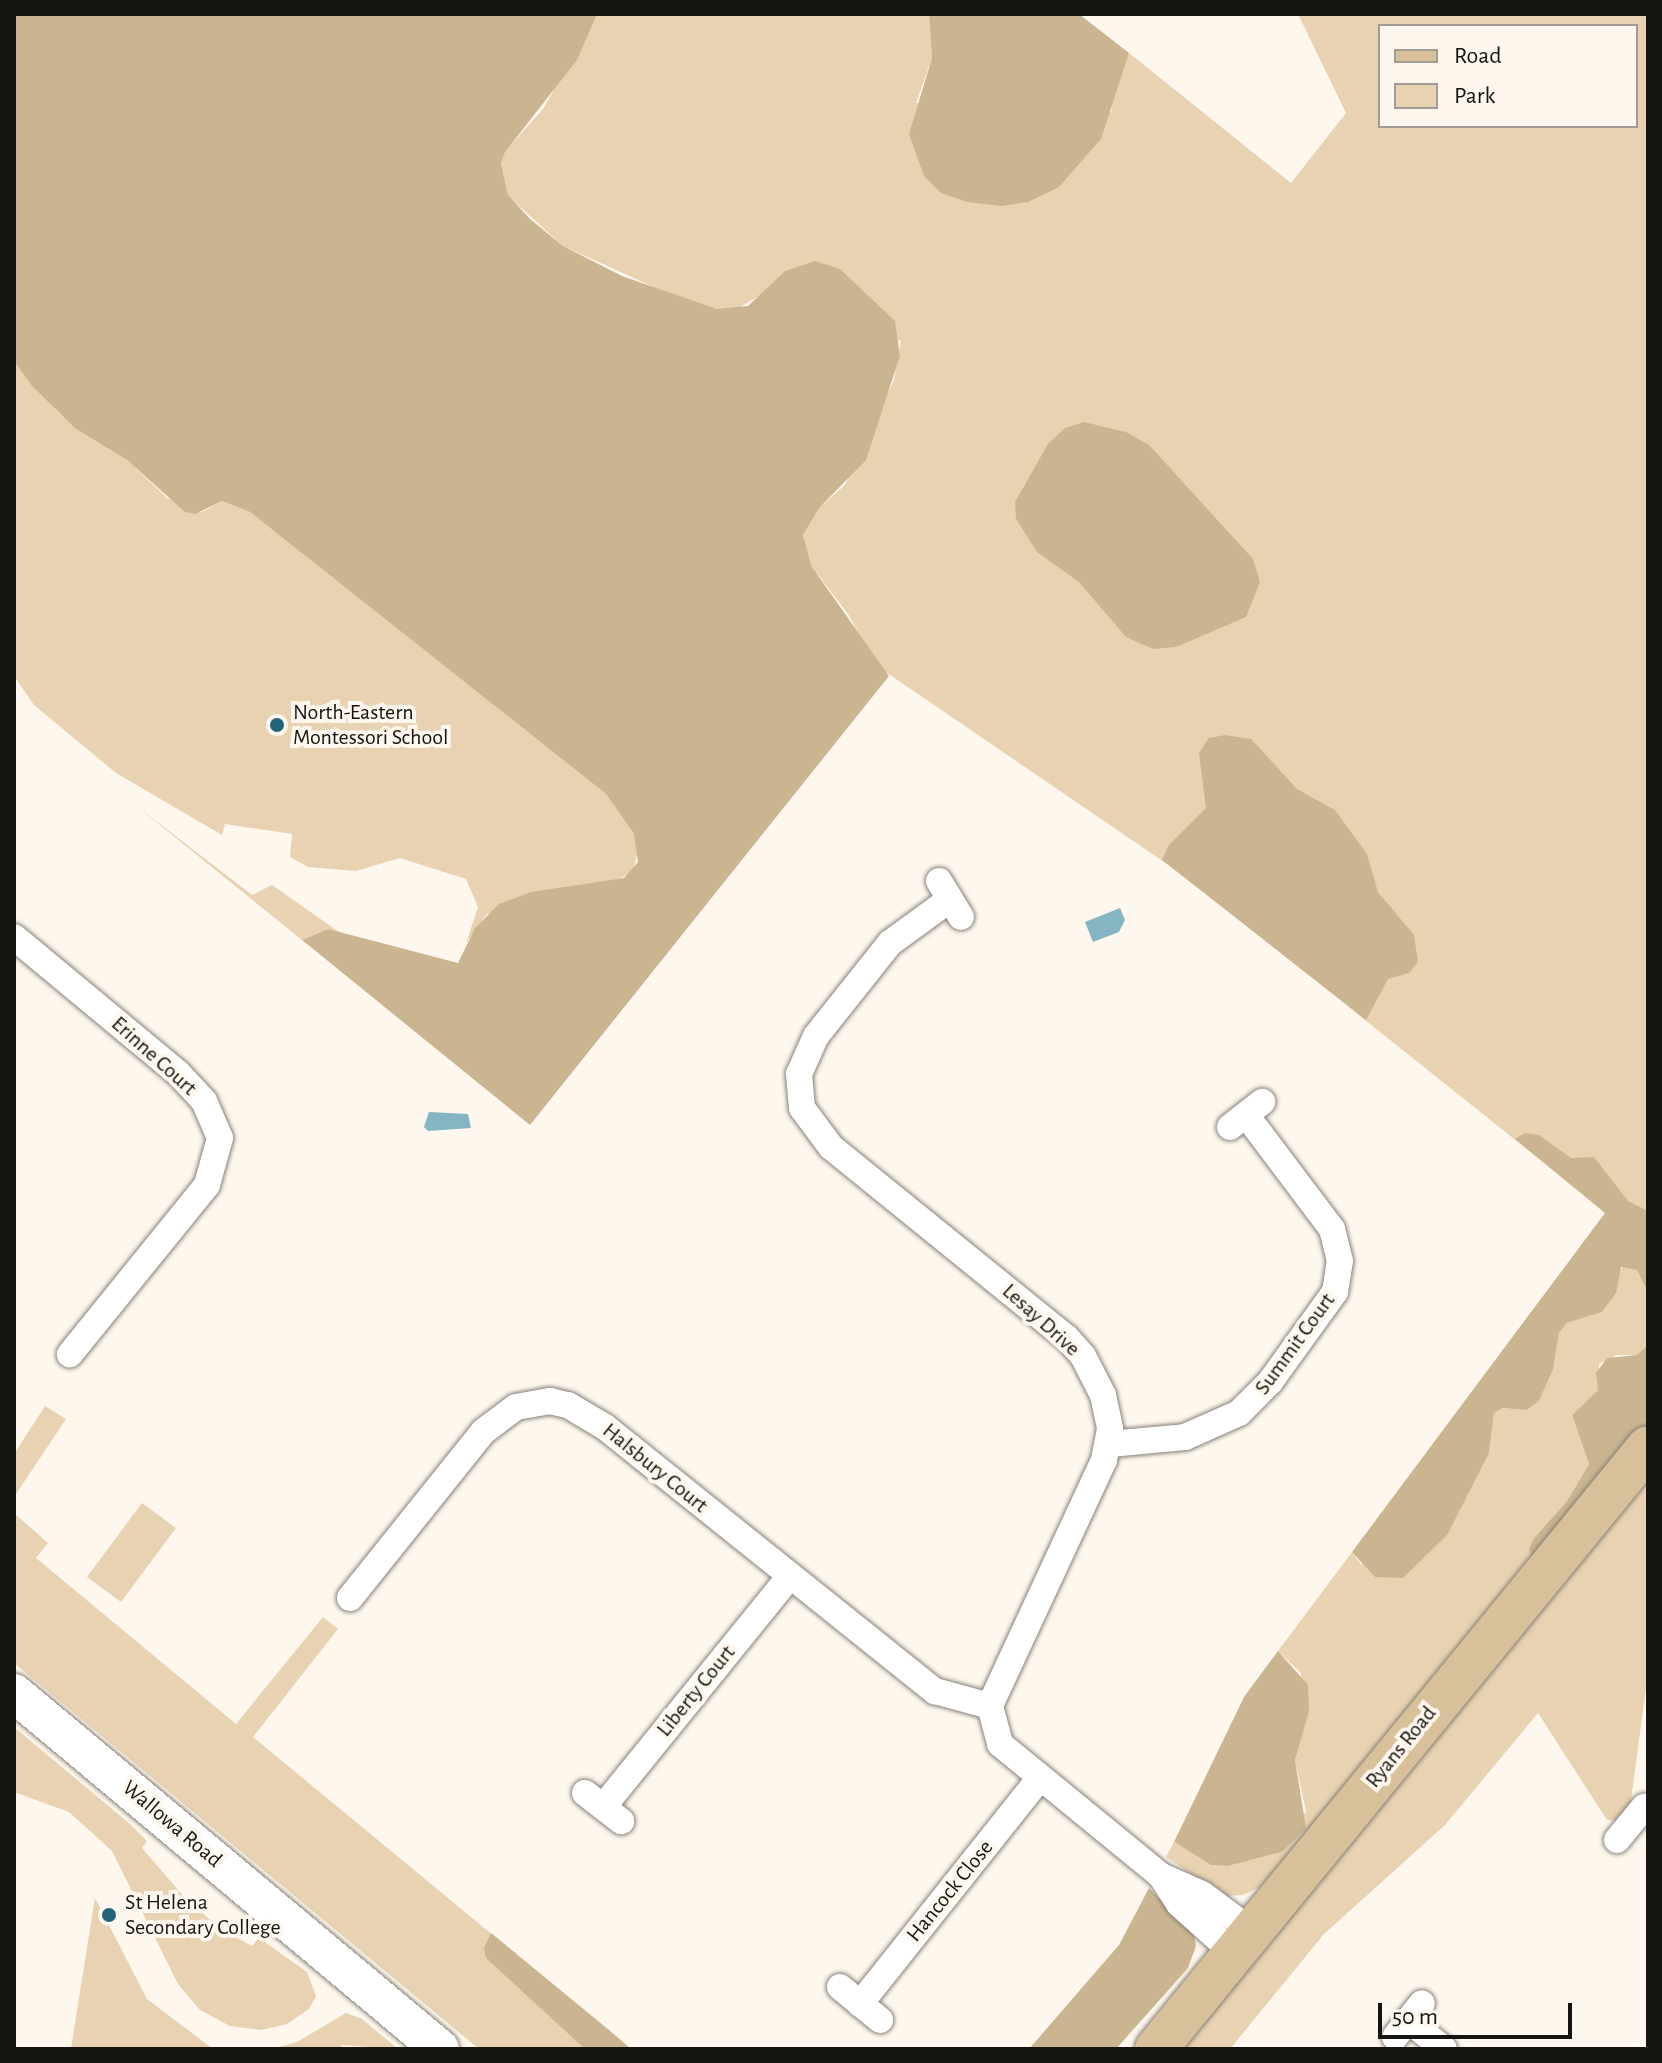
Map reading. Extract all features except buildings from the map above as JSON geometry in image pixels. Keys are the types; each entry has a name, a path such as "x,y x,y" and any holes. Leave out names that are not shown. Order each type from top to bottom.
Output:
{"main road":[{"name":"Ryans Road","path":"1156,2049 1648,1447"},
{"name":"Wallowa Road","path":"14,1693 440,2049"}],"street":[{"name":"Lesay Drive","path":"949,899 890,943 816,1036 799,1074 802,1108 831,1147 1066,1337 1083,1356 1103,1395 1110,1444"},
{"name":"Erinne Court","path":"14,937 178,1073 204,1101 220,1138 207,1185 70,1354"},
{"name":"Summit Court","path":"1110,1444 1185,1437 1239,1413 1270,1382 1335,1292 1340,1261 1332,1229 1246,1115"},
{"name":"Halsbury Court","path":"350,1598 484,1431 516,1407 550,1401 577,1409 605,1427 935,1691 990,1706"},
{"path":"1110,1444 990,1706 1000,1744 1161,1876 1192,1888 1244,1943"},
{"name":"Liberty Court","path":"603,1807 790,1576"},
{"name":"Hancock Close","path":"860,2004 1039,1779"},
{"path":"1408,2020 1444,2049"}],"green space":[{"path":"597,14 929,14 932,58 916,103 1111,112 1115,83 1129,53 1291,183 1346,113 1298,14 1648,14 1648,1246 1186,877 877,666 848,614 812,567 803,535 820,507 845,485 894,380 901,341 770,289 737,309 717,309 678,298 563,246 508,196 501,163 505,151 543,109"},
{"name":"North-Eastern Montessori School","path":"14,361 59,413 127,460 167,498 202,512 222,501 250,512 606,794 634,834 639,848 633,871 613,883 531,892 486,915 466,943 478,907 466,879 400,858 356,871 308,867 290,857 292,834 225,824 222,835 116,773 34,705 14,676"},
{"path":"134,804 252,895 272,885 339,932 328,929 302,940"},
{"path":"1627,1264 1637,1270 1648,1293 1648,1345 1638,1355 1617,1355 1599,1364 1598,1390 1572,1415 1589,1464 1567,1501 1534,1538 1532,1560 1269,1883 1243,1895 1224,1896 1166,1857 1174,1842 1211,1865 1228,1866 1282,1852 1306,1811 1295,1760 1301,1737 1301,1673 1278,1651 1352,1552 1361,1564 1448,1534 1489,1453 1494,1413 1501,1408 1527,1410 1539,1401 1553,1370 1559,1333 1567,1323 1602,1312 1615,1293 1617,1272"},
{"path":"45,1406 66,1419 14,1497 14,1454"},
{"path":"1648,1467 1648,1674 1630,1807 1618,1821 1607,1820 1538,1713 1445,1825 1324,1934 1230,2049 1183,2049"},
{"path":"142,1503 176,1528 121,1602 87,1577"},
{"path":"14,1513 48,1543 36,1558 236,1724 323,1617 338,1629 253,1737 631,2049 479,2049 14,1663"},
{"path":"14,1727 130,1824 147,1841 142,1848 186,1899 222,1930 252,1946 259,1938 307,1972 316,1996 309,2009 287,2024 261,2030 230,2026 200,2010 178,1984 112,1851 69,1812 14,1792"},
{"path":"95,1898 147,1999 213,2049 71,2048"},
{"path":"346,2013 362,2019 398,2049 342,2045 339,2049 271,2049 297,2042"}],"shaded area":[{"path":"14,14 597,14 577,60 505,152 501,163 508,195 530,219 563,246 622,276 717,309 748,306 785,271 815,261 840,269 895,321 900,356 866,460 820,507 803,535 812,567 889,676 530,1125 302,940 328,929 458,963 475,928 499,904 531,892 624,878 638,862 634,834 606,794 250,512 222,501 195,514 185,512 127,460 75,428 32,386 14,361"},
{"path":"929,14 1079,14 1129,53 1101,139 1059,187 1028,202 1002,206 967,202 941,193 924,176 909,134 932,58"},
{"path":"1084,422 1126,432 1149,445 1253,559 1260,582 1246,617 1176,647 1153,649 1126,637 1079,582 1037,552 1016,519 1015,502 1048,444 1065,428"},
{"path":"1225,735 1251,739 1297,789 1335,810 1367,854 1378,892 1414,935 1418,962 1409,973 1388,979 1366,1020 1162,860 1168,846 1206,808 1199,753 1209,738"},
{"path":"1525,1133 1539,1135 1571,1158 1594,1157 1628,1201 1648,1211 1648,1293 1637,1270 1621,1267 1616,1293 1602,1312 1567,1323 1559,1333 1553,1370 1539,1401 1527,1410 1502,1408 1494,1413 1489,1453 1448,1534 1403,1578 1375,1577 1352,1552 1605,1213 1515,1139"},
{"path":"1648,1345 1648,1425 1535,1563 1529,1549 1534,1538 1567,1501 1589,1464 1572,1415 1598,1390 1596,1373 1607,1358 1637,1355"},
{"path":"1278,1651 1308,1685 1309,1711 1295,1760 1306,1828 1282,1852 1228,1866 1211,1865 1174,1842 1244,1697"},
{"path":"1149,1888 1194,1935 1196,1946 1188,1968 1116,2049 1029,2049 1119,1945"},
{"path":"491,1933 631,2049 585,2049 486,1958 484,1948"}],"water":[{"path":"1120,908 1125,920 1119,932 1093,942 1085,922"},
{"path":"429,1112 468,1114 471,1128 428,1131 424,1127"}],"place":[{"name":"North-Eastern Montessori School","path":"277,725"},
{"name":"St Helena Secondary College","path":"109,1915"}]}
